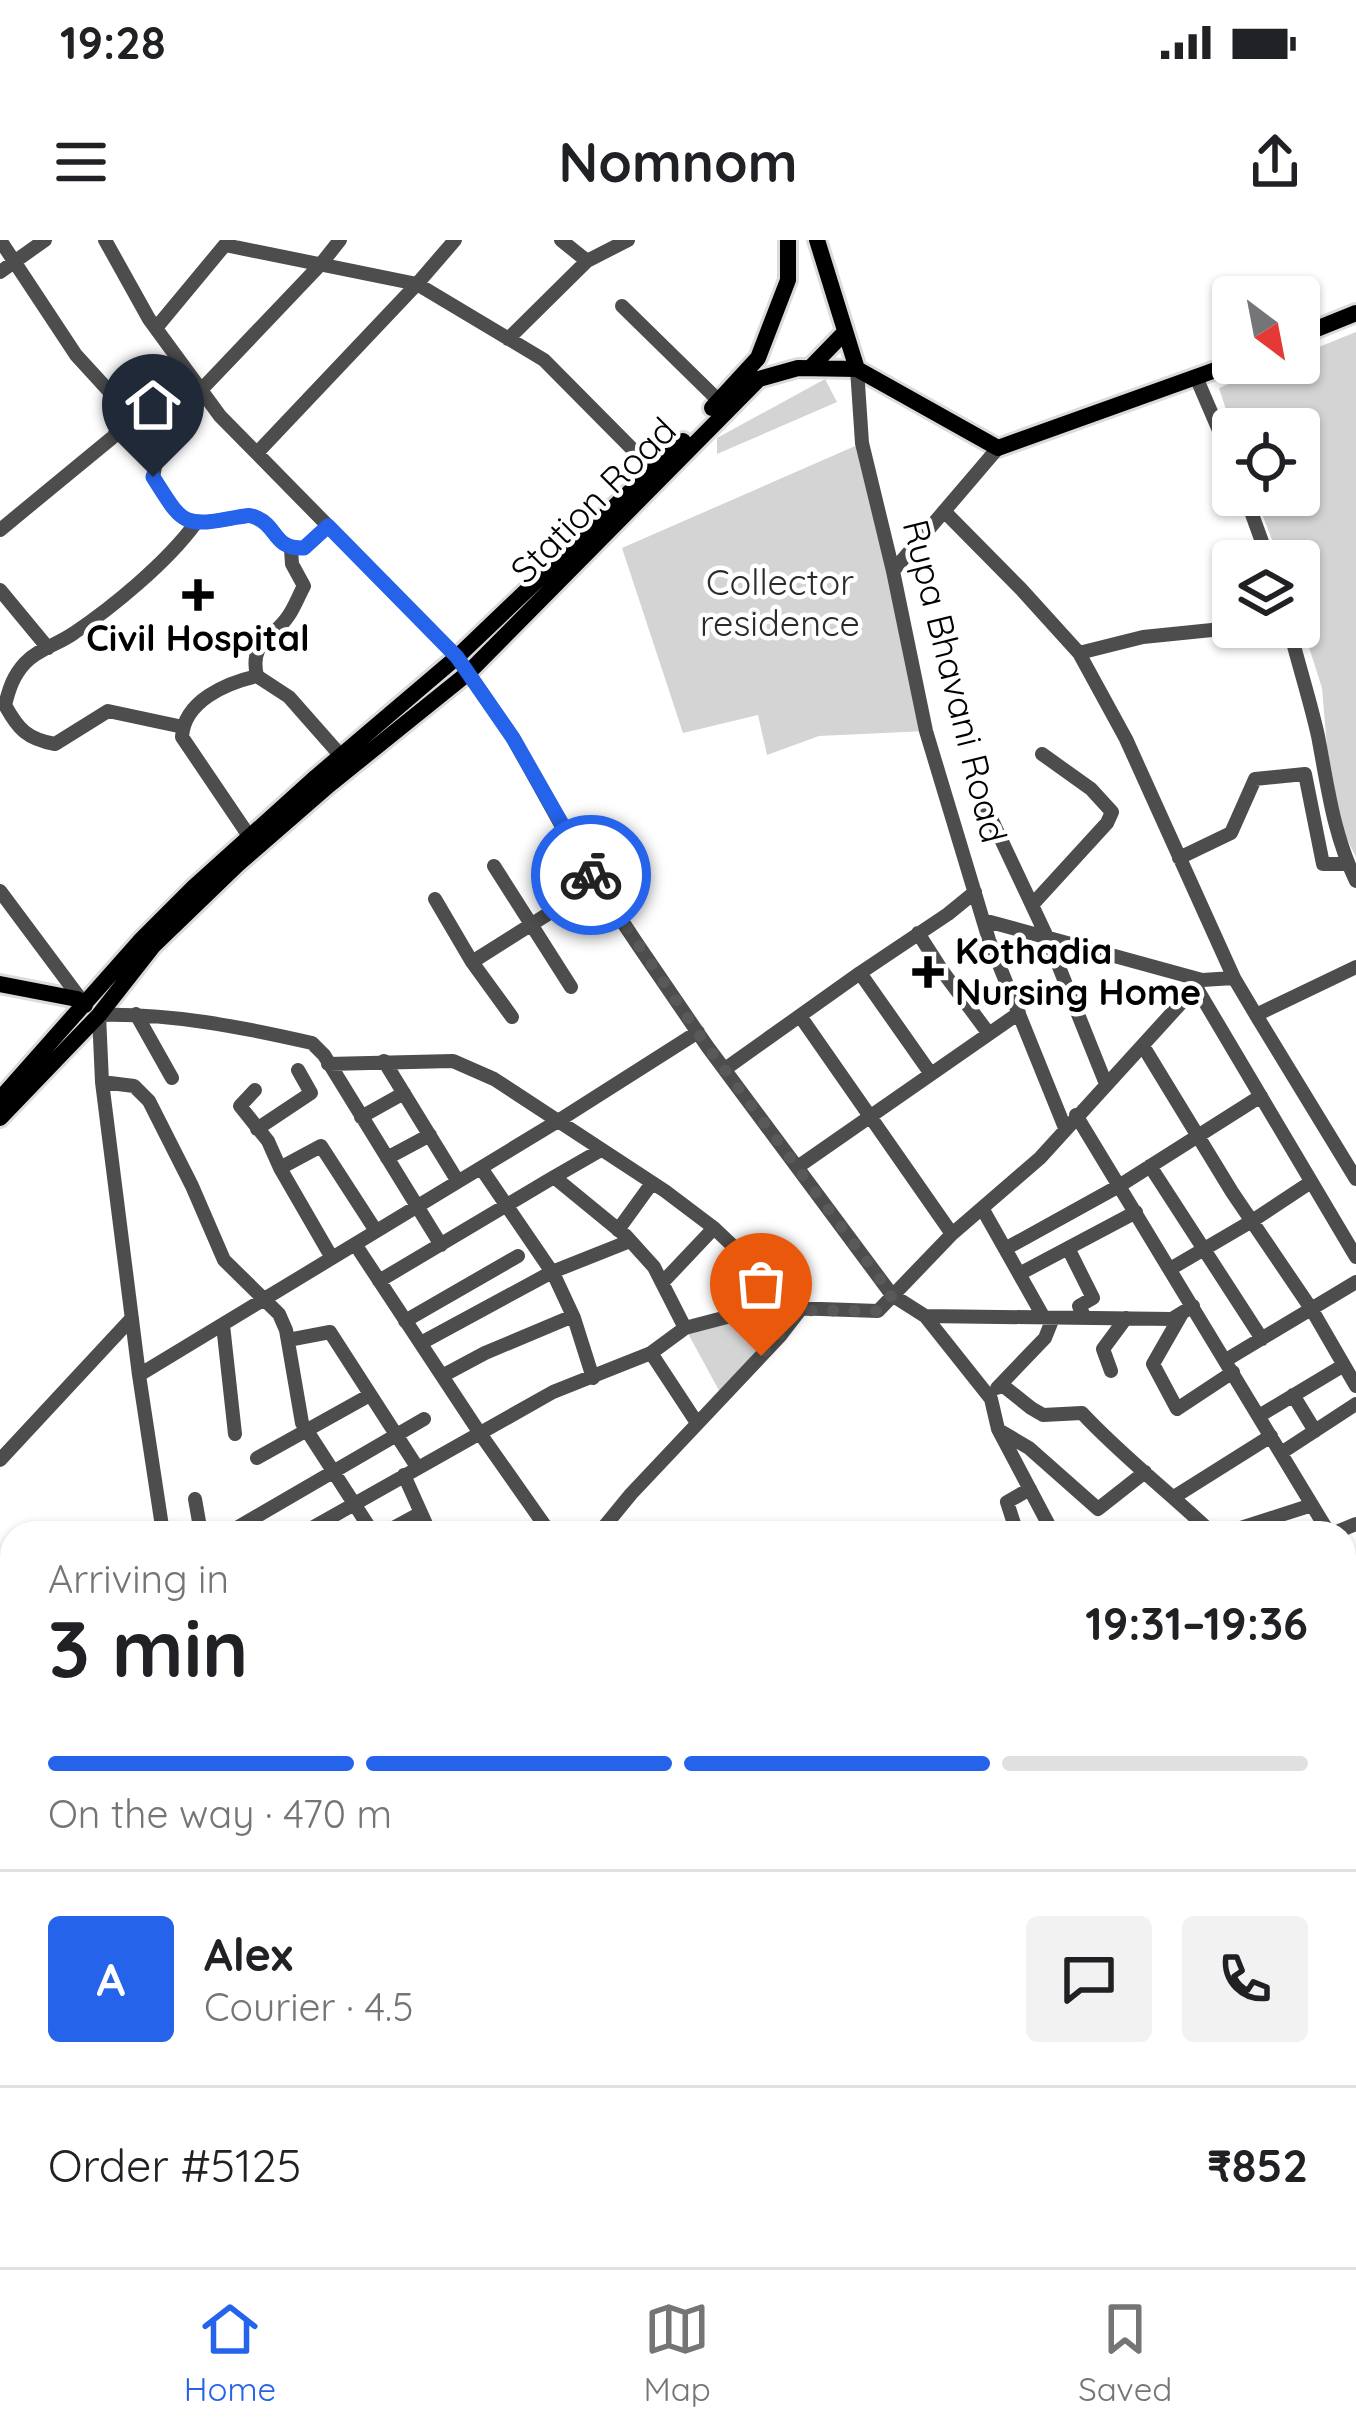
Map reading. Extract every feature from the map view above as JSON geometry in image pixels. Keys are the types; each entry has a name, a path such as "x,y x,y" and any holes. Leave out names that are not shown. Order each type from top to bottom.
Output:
{"main road":[{"path":"0,1118 92,1010 140,941 341,756 463,665 758,358 788,280 788,240"},
{"name":"Rupa Bhavani Road","path":"817,240 857,369"},
{"path":"788,280 804,274 827,277"},
{"path":"1320,328 1356,313"},
{"path":"810,368 845,332"},
{"name":"Station Road","path":"92,1010 237,865 463,665 759,379 798,368 857,369 998,448"},
{"path":"998,448 1212,371"},
{"path":"0,984 77,999 92,1010"},
{"path":"0,1099 92,1010"}],"street":[{"path":"0,240 76,356 152,438 158,452 153,477 178,517 195,524 250,515 262,519 276,539 291,549 304,548 328,526"},
{"path":"0,272 45,240"},
{"path":"105,240 156,328 220,416 463,665 513,738 576,852 698,1032 892,1295 925,1316 989,1396 998,1429 1043,1521"},
{"path":"201,390 340,240"},
{"path":"257,453 454,240"},
{"path":"561,240 587,262"},
{"path":"508,339 587,262 628,240"},
{"path":"156,328 227,243 417,284 544,360 653,470"},
{"path":"622,306 718,401"},
{"name":"Rupa Bhavani Road","path":"857,369 862,443 926,731 983,920 1065,1128"},
{"path":"1196,377 1212,414"},
{"path":"0,530 112,437 128,412"},
{"path":"893,571 998,448"},
{"path":"944,512 1079,653 1126,739 1234,978 1356,1179"},
{"path":"183,727 109,711 55,744 36,740 15,725 4,705 10,682 28,658 74,633 140,580 195,524"},
{"path":"256,676 254,661 260,645 288,618 304,586 292,564 291,549"},
{"path":"0,590 48,647"},
{"path":"1079,653 1141,638 1212,630"},
{"path":"1294,648 1317,734 1331,816 1356,881"},
{"path":"249,836 182,737 195,707 215,691 256,676 289,697 341,756"},
{"path":"1032,904 1112,812 1091,788 1042,754"},
{"path":"1179,858 1231,833 1255,778 1305,773 1323,864 1348,864"},
{"path":"982,799 1047,937 1106,1084"},
{"path":"494,866 571,987"},
{"path":"472,962 597,884"},
{"path":"0,891 92,1010 161,1521"},
{"path":"725,1069 975,892"},
{"path":"435,899 512,1017"},
{"path":"983,920 1199,983 1234,978"},
{"path":"918,933 988,1034"},
{"path":"1256,1015 1356,967"},
{"path":"860,973 931,1073"},
{"path":"324,1521 554,1392 651,1353 685,1328 765,1306 878,1311 952,1234 1040,1158 1199,983"},
{"path":"1199,983 1356,1257"},
{"path":"92,1010 201,1021 312,1042 441,1245"},
{"path":"799,1166 1018,1012"},
{"path":"136,1014 172,1078"},
{"path":"800,1016 952,1234"},
{"path":"139,1376 698,1032"},
{"path":"1143,1046 1356,1386"},
{"path":"384,1061 457,1180"},
{"path":"328,1064 453,1061 494,1079 714,1228 800,1310"},
{"path":"257,1129 311,1093 298,1070"},
{"path":"102,1082 134,1086 149,1101 224,1260 279,1314 302,1423 365,1521"},
{"path":"255,1090 240,1106 268,1141 332,1258"},
{"path":"361,1117 404,1094"},
{"path":"1005,1249 1119,1186 1261,1096"},
{"path":"1076,1115 1170,1269 1188,1308 1230,1366 1323,1521"},
{"path":"387,1158 430,1135"},
{"path":"280,1168 321,1146 376,1231"},
{"path":"379,1281 602,1150"},
{"path":"1150,1166 1262,1340"},
{"path":"481,1168 552,1272 573,1316 593,1378"},
{"path":"554,1177 654,1267 685,1328"},
{"path":"1170,1269 1312,1182"},
{"path":"421,1343 624,1236 652,1183"},
{"path":"982,1208 1049,1318 1045,1338 989,1396"},
{"path":"1019,1274 1136,1212"},
{"path":"662,1282 714,1228"},
{"path":"355,1244 542,1521"},
{"path":"1068,1248 1093,1298 1079,1306 1085,1318"},
{"path":"405,1321 518,1256"},
{"path":"1188,1308 1153,1364 1178,1409 1262,1340 1356,1282"},
{"path":"925,1316 1172,1319 1188,1308"},
{"path":"609,1521 800,1310"},
{"path":"442,1376 573,1316"},
{"path":"0,1460 132,1318"},
{"path":"1111,1371 1103,1349 1126,1318"},
{"path":"223,1324 235,1434"},
{"path":"288,1340 330,1332 396,1434 424,1521"},
{"path":"651,1353 697,1423"},
{"path":"1259,1416 1344,1365"},
{"path":"1001,1384 1043,1414 1082,1413 1114,1448 1199,1521"},
{"path":"256,1458 370,1395"},
{"path":"1293,1395 1315,1430"},
{"path":"1281,1453 1356,1403"},
{"path":"248,1521 424,1418"},
{"path":"998,1429 1029,1448 1098,1509 1145,1472"},
{"path":"1174,1497 1271,1436"},
{"path":"1013,1521 1006,1502 1030,1489"},
{"path":"195,1499 200,1521"},
{"path":"1263,1521 1312,1505"},
{"path":"407,1521 421,1514"}],"green space":[{"path":"1356,332 1356,857 1342,829 1322,688 1309,648 1320,648 1320,540 1272,540 1263,516 1320,516 1320,408 1226,408 1219,388 1229,384 1320,384 1320,347"},
{"path":"825,379 837,402 717,454 717,438"},
{"name":"Collector residence","path":"862,443 926,731 819,736 767,755 758,715 683,733 622,548"},
{"path":"765,1307 800,1310 722,1396 685,1328"}],"way so far":[{"path":"591,875 707,1046 892,1295 878,1311 800,1310 761,1356"}],"place":[{"name":"Civil Hospital","path":"198,595"},
{"name":"Kothadia Nursing Home","path":"928,972"}],"route":[{"path":"153,477 178,517 195,524 250,515 262,519 276,539 291,549 304,548 328,526 457,657 513,738 591,875"}]}
